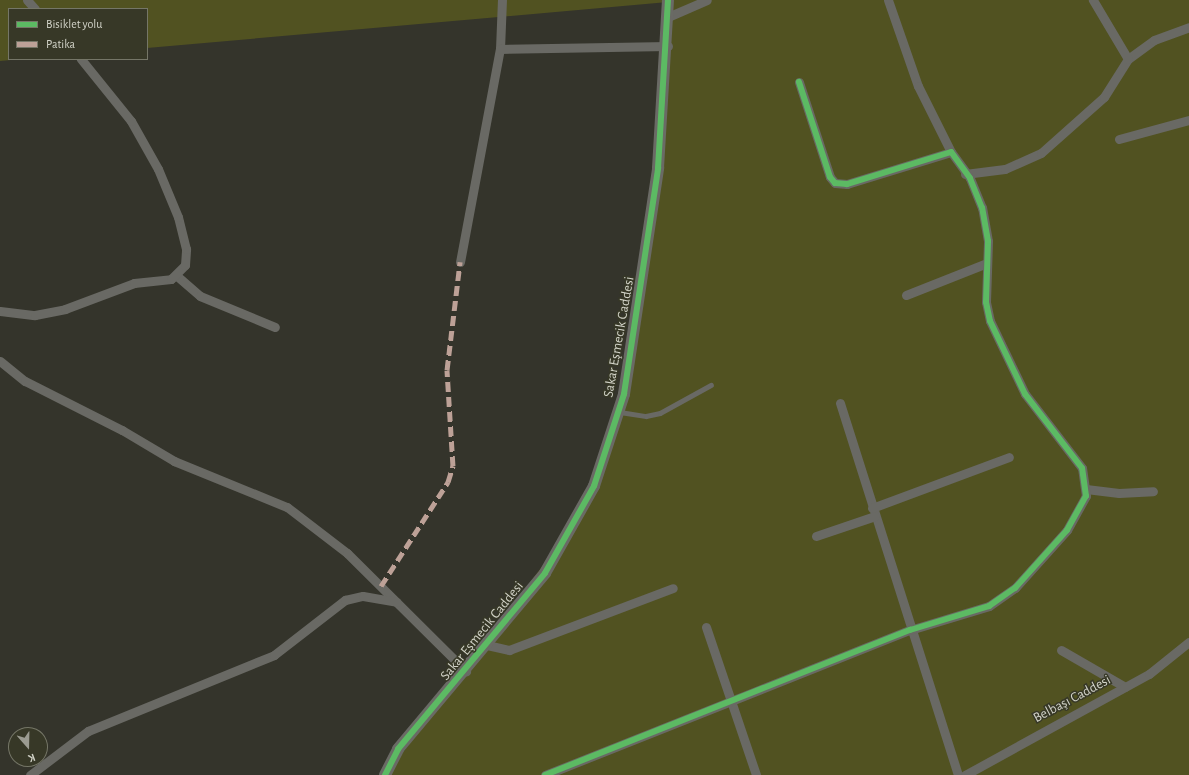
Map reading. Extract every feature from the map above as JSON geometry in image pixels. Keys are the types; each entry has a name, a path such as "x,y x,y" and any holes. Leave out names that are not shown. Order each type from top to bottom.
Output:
{"street":[{"path":"27,0 34,8"},
{"path":"460,262 500,49 502,0"},
{"name":"Sakar Eşmecik Caddesi","path":"385,775 398,749 466,671 545,573 594,486 618,412 658,168 670,16 668,0"},
{"path":"670,16 706,0"},
{"path":"545,775 910,630 989,606 1005,597 1067,530 1078,514 1086,489 1082,468 1025,394 1002,351 986,302 987,263 982,208 965,174 951,152 918,86 888,0"},
{"path":"1093,0 1128,59"},
{"path":"965,174 1005,169 1041,153 1104,97 1128,59 1154,40 1189,27"},
{"path":"500,49 668,46"},
{"path":"0,311 34,315 72,306 134,283 177,276 185,265 186,249 178,217 158,169 131,121 82,60"},
{"path":"799,82 830,177 835,183 847,184 951,152"},
{"path":"1119,139 1189,120"},
{"path":"906,295 987,263"},
{"path":"177,276 200,296 275,326"},
{"path":"0,361 25,381 122,430 174,461 287,507 347,553 466,671"},
{"path":"840,403 910,630 958,775"},
{"path":"816,536 1009,457"},
{"path":"1086,489 1120,493 1153,491"},
{"path":"487,645 509,650 673,588"},
{"path":"30,775 88,731 274,655 345,600 369,597 399,603"},
{"path":"706,627 730,702 756,775"},
{"name":"Belbaşı Caddesi","path":"965,775 1149,674 1189,642"},
{"path":"1061,650 1125,687"}],"lane":[{"path":"618,412 646,416 660,413 710,385"}],"shaded area":[{"path":"0,0 1189,0 1189,775 386,775 567,533 610,439 641,289 668,2 148,48 148,8 8,8 8,60 11,60 0,61"}],"marked path":[{"path":"381,586 448,482 453,466 447,370 460,262"}],"cycle path":[{"path":"385,775 398,749 545,573 594,486 624,394 658,168 668,0"},
{"path":"545,775 910,630 989,606 1015,588 1067,530 1086,496 1082,468 1025,394 990,321 986,302 988,241 982,208 970,178 951,152 847,184 835,183 830,177 799,82"}]}
